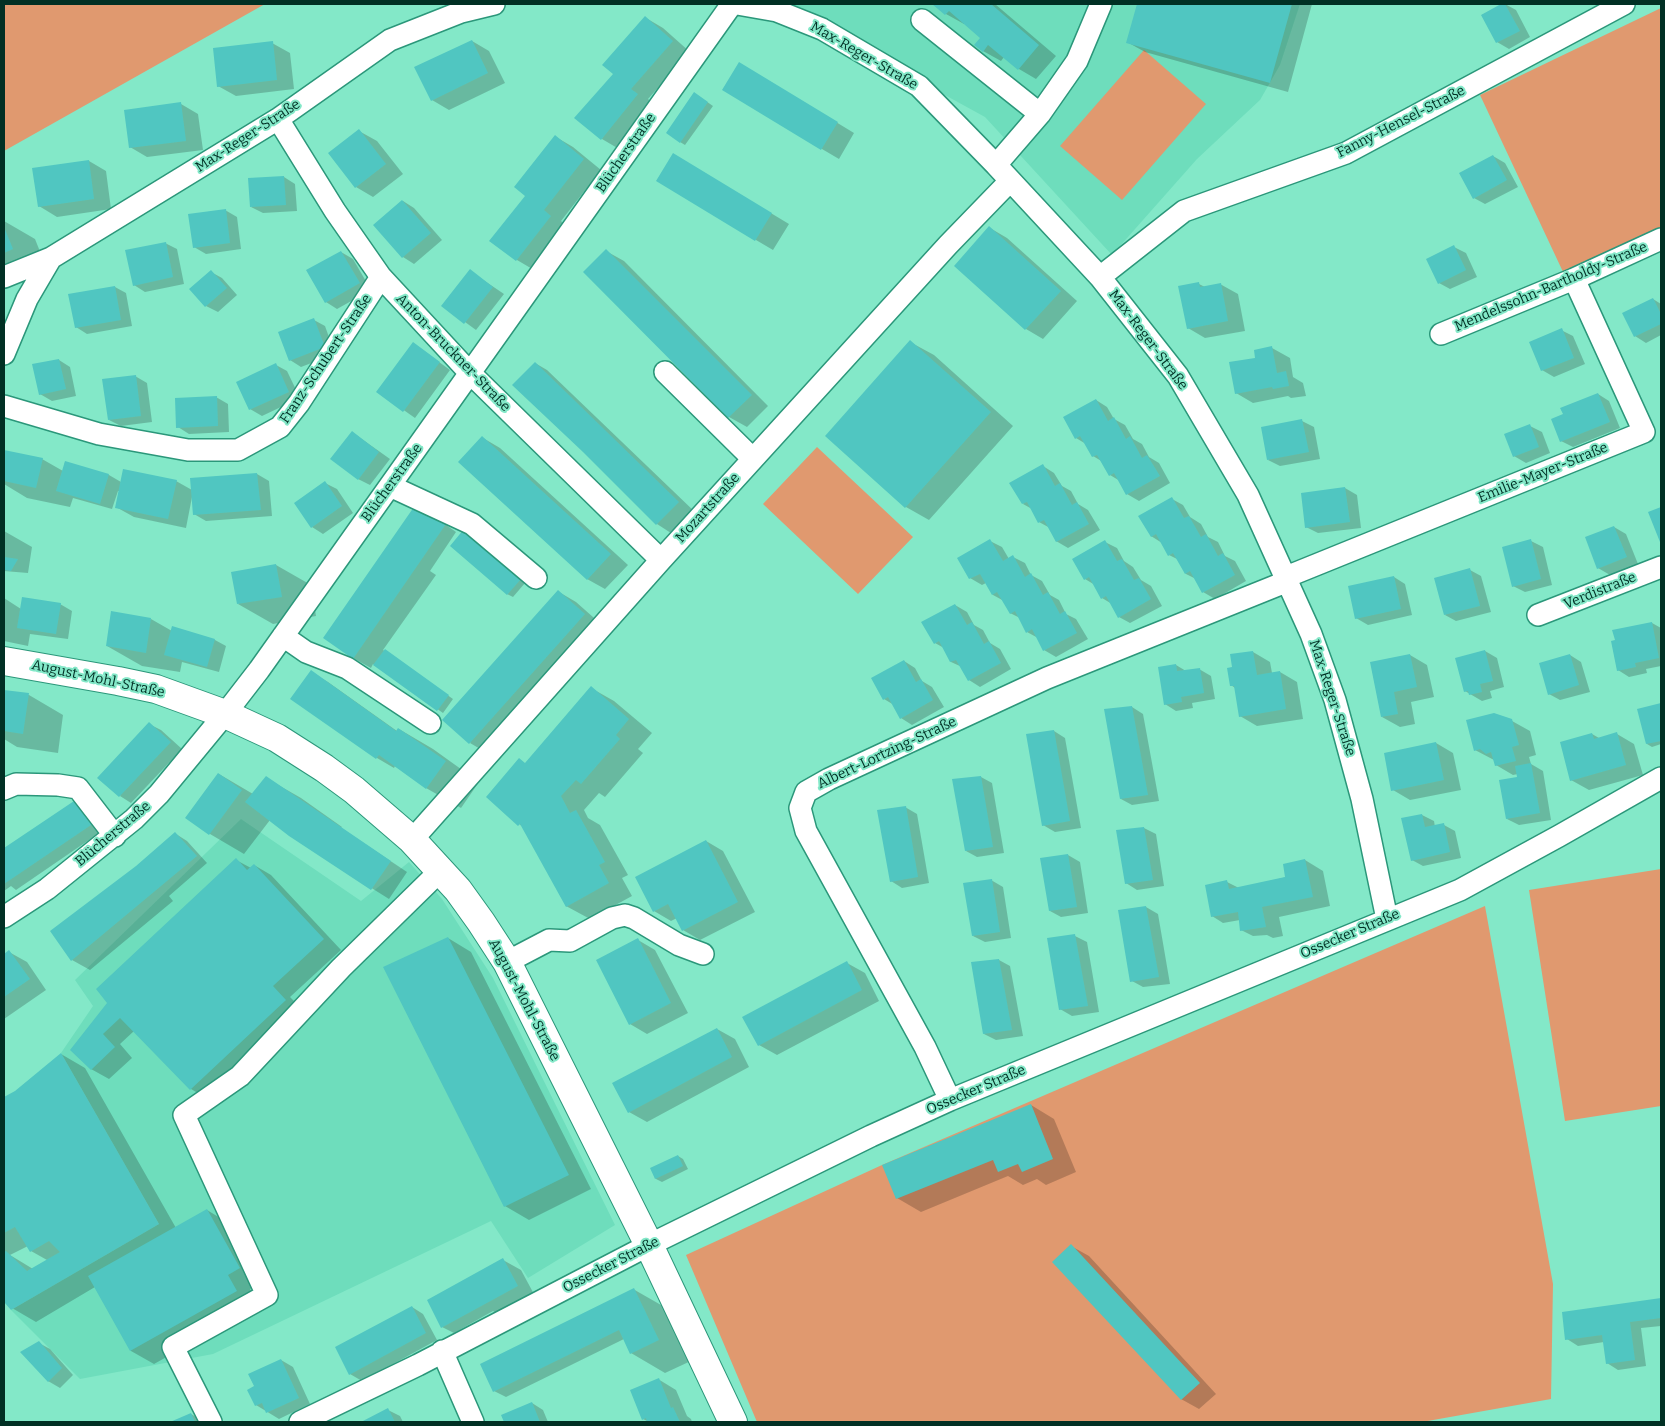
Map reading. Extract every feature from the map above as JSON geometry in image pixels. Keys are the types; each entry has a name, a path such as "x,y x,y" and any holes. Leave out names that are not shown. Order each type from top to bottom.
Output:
{"main road":[{"name":"August-Mohl-Straße","path":"4,661 156,689 225,714 277,738 324,768 354,790 412,840 458,890 507,962 648,1245 733,1422"}],"street":[{"name":"Max-Reger-Straße","path":"4,277 51,258 278,119 390,40 461,12 494,4"},
{"name":"Blücherstraße","path":"4,917 46,889 115,836 146,808 225,714 259,670 732,4"},
{"name":"Max-Reger-Straße","path":"737,4 778,11 822,29 919,86 1100,277 1178,376 1248,495 1311,634 1335,700 1362,799 1387,919"},
{"name":"Mozartstraße","path":"412,840 661,560 948,245 1003,173 1040,114 1077,61 1101,4"},
{"name":"Fanny-Hensel-Straße","path":"1100,277 1184,211 1346,153 1624,4"},
{"path":"922,20 1040,114"},
{"name":"Anton-Bruckner-Straße","path":"278,119 335,211 382,277 470,373 661,560"},
{"name":"Mendelssohn-Bartholdy-Straße","path":"1441,334 1574,279 1661,239"},
{"path":"4,354 27,298 51,258"},
{"name":"Franz-Schubert-Straße","path":"4,406 99,434 188,450 238,450 280,427 299,403 382,277"},
{"name":"Emilie-Mayer-Straße","path":"1287,579 1644,432 1574,279"},
{"path":"665,372 753,459"},
{"path":"390,486 472,524 536,578"},
{"name":"Verdistraße","path":"1538,615 1661,567"},
{"name":"Albert-Lortzing-Straße","path":"950,1100 925,1047 806,831 800,808 806,792 1047,678 1287,579"},
{"path":"283,636 306,652 347,668 430,723"},
{"name":"Ossecker Straße","path":"300,1422 648,1245 950,1100 1460,890 1661,778"},
{"path":"4,789 16,784 58,785 78,788 115,836"},
{"path":"210,1422 173,1347 267,1295 184,1115 240,1076 341,968 440,871"},
{"path":"507,962 549,940 570,941 612,918 625,915 634,918 679,945 702,954"},
{"path":"442,1351 473,1422"}],"shaded area":[{"path":"4,4 265,4 4,151"},
{"path":"779,4 1300,4 1280,65 1260,100 1197,159 1112,255 985,117"},
{"path":"1661,8 1661,231 1564,274 1480,95"},
{"path":"1144,50 1206,104 1122,200 1060,146"},
{"path":"817,447 913,537 858,594 763,504"},
{"path":"241,819 361,901 409,862 442,899 493,978 615,1225 528,1278 491,1221 213,1354 80,1379 11,1310 159,1224 61,1053 93,1006 75,980"},
{"path":"1661,869 1661,1106 1565,1121 1529,890"},
{"path":"1485,906 1553,1284 1551,1399 1422,1422 757,1422 686,1255 882,1165"}],"building":[{"path":"932,4 991,4 1039,45 1018,70 988,45 983,52 974,45 980,38 949,11 945,15"},
{"path":"1137,4 1292,4 1270,83 1126,43"},
{"path":"1501,4 1505,4 1520,31 1496,43 1481,15"},
{"path":"645,16 673,41 631,89 638,94 601,140 574,118 613,74 602,65"},
{"path":"472,40 488,73 431,101 414,67"},
{"path":"273,41 277,80 217,87 213,48"},
{"path":"739,62 838,122 821,150 722,90"},
{"path":"694,92 708,102 680,143 666,133"},
{"path":"181,102 186,141 129,148 124,110"},
{"path":"359,129 386,164 355,188 328,153"},
{"path":"555,135 584,159 544,210 551,216 516,261 489,241 525,196 514,187"},
{"path":"673,153 772,213 755,241 656,181"},
{"path":"1493,155 1507,180 1473,199 1459,173"},
{"path":"89,160 94,199 38,207 32,168"},
{"path":"284,176 286,205 250,207 248,178"},
{"path":"402,200 431,233 402,258 373,225"},
{"path":"226,209 230,243 193,248 188,214"},
{"path":"989,226 1061,291 1025,330 954,266"},
{"path":"4,227 13,249 4,253"},
{"path":"166,242 173,277 133,286 125,250"},
{"path":"1454,245 1466,270 1438,284 1426,259"},
{"path":"606,249 752,395 728,418 583,272"},
{"path":"341,251 360,283 325,303 306,270"},
{"path":"470,269 493,287 464,324 441,306"},
{"path":"211,270 227,288 205,307 189,289"},
{"path":"1199,282 1200,287 1221,283 1228,321 1187,329 1178,286"},
{"path":"115,286 121,320 75,328 68,294"},
{"path":"1653,298 1661,314 1661,324 1634,337 1622,313"},
{"path":"314,318 325,347 289,361 278,332"},
{"path":"1562,328 1574,358 1541,371 1529,342"},
{"path":"910,340 991,412 905,508 825,436"},
{"path":"413,342 440,362 403,412 376,392"},
{"path":"1272,346 1277,373 1286,371 1289,386 1273,389 1272,387 1235,394 1229,362 1255,358 1254,350"},
{"path":"59,359 66,389 39,395 32,364"},
{"path":"535,362 679,502 656,525 512,385"},
{"path":"276,363 289,392 249,410 236,382"},
{"path":"136,375 141,416 108,420 102,379"},
{"path":"1598,393 1610,422 1560,442 1551,419 1563,414 1560,408"},
{"path":"217,396 218,426 176,428 175,398"},
{"path":"1096,399 1108,421 1114,417 1126,439 1130,436 1142,458 1147,455 1160,476 1126,495 1114,473 1109,476 1097,455 1092,457 1080,436 1075,439 1063,417"},
{"path":"1302,419 1309,452 1267,460 1261,427"},
{"path":"1530,424 1539,447 1513,457 1504,434"},
{"path":"352,431 379,452 358,480 330,459"},
{"path":"482,436 611,554 587,580 458,462"},
{"path":"4,450 43,458 36,488 4,481"},
{"path":"65,461 109,474 100,504 56,491"},
{"path":"1043,464 1055,486 1060,483 1072,505 1077,502 1089,524 1056,542 1044,520 1038,523 1027,502 1022,504 1009,483"},
{"path":"123,469 177,480 168,519 115,508"},
{"path":"257,473 261,510 193,515 190,478"},
{"path":"325,481 342,506 311,528 294,503"},
{"path":"1345,487 1350,522 1305,528 1301,493"},
{"path":"1172,497 1184,518 1189,516 1201,537 1206,534 1218,556 1223,553 1235,575 1202,593 1190,571 1185,574 1173,553 1168,556 1156,534 1151,537 1138,516"},
{"path":"416,504 446,524 353,659 323,638"},
{"path":"1661,507 1661,541 1660,542 1648,512"},
{"path":"1614,526 1627,557 1597,569 1585,537"},
{"path":"464,529 521,579 507,595 450,546"},
{"path":"990,539 1003,561 1013,555 1025,577 1031,573 1043,595 1048,592 1060,614 1065,611 1077,633 1043,651 1032,629 1026,633 1015,611 1010,614 997,592 992,595 980,574 969,579 957,558"},
{"path":"1531,539 1541,579 1512,587 1502,547"},
{"path":"1105,540 1117,561 1122,559 1134,580 1139,578 1151,599 1118,618 1106,596 1101,599 1089,577 1084,580 1072,559"},
{"path":"4,557 18,559 11,571 4,570"},
{"path":"276,564 282,597 237,604 231,572"},
{"path":"1470,568 1480,606 1444,615 1434,578"},
{"path":"1394,576 1401,609 1355,619 1348,586"},
{"path":"558,590 585,614 469,744 442,720"},
{"path":"22,597 61,603 56,634 17,628"},
{"path":"955,604 967,625 972,622 984,644 989,641 1001,663 968,681 956,660 950,662 939,641 934,644 921,622"},
{"path":"111,611 151,618 146,653 106,646"},
{"path":"1652,622 1659,658 1635,663 1636,667 1617,671 1611,641 1615,640 1612,630"},
{"path":"172,626 215,639 207,667 164,655"},
{"path":"385,649 449,695 437,711 373,665"},
{"path":"1485,650 1493,681 1480,684 1482,692 1469,695 1468,691 1464,692 1455,658"},
{"path":"1253,651 1257,675 1280,671 1286,709 1239,717 1234,686 1230,686 1227,668 1232,667 1230,654"},
{"path":"1410,654 1417,687 1394,692 1398,714 1381,717 1370,662"},
{"path":"1570,654 1579,685 1548,695 1539,663"},
{"path":"904,660 916,682 921,679 933,700 900,719 888,697 883,700 871,678"},
{"path":"1176,664 1177,671 1200,668 1204,693 1181,697 1182,702 1164,705 1158,667"},
{"path":"311,670 396,731 398,728 446,761 426,789 379,755 376,759 290,699"},
{"path":"591,686 629,719 616,735 620,739 581,784 576,780 561,796 570,813 576,810 605,862 599,865 609,883 566,907 520,824 518,826 486,797 519,758 525,763"},
{"path":"4,690 29,693 23,734 4,731"},
{"path":"1661,703 1661,741 1646,744 1637,709"},
{"path":"1132,706 1148,795 1120,799 1104,709"},
{"path":"1494,713 1512,719 1519,745 1512,747 1516,761 1495,766 1491,752 1486,754 1480,749 1474,751 1466,720"},
{"path":"149,722 171,742 119,797 97,778"},
{"path":"1054,730 1070,821 1042,826 1026,734"},
{"path":"1617,732 1626,765 1570,781 1560,742 1592,733 1594,739"},
{"path":"1436,742 1444,780 1391,791 1384,753"},
{"path":"1531,763 1540,813 1506,819 1499,780 1517,777 1515,766"},
{"path":"218,773 242,790 209,835 185,818"},
{"path":"266,776 391,861 371,890 289,836 245,802"},
{"path":"981,776 993,847 965,851 952,779"},
{"path":"77,799 94,823 4,884 4,848"},
{"path":"906,806 918,877 890,882 877,810"},
{"path":"1422,814 1425,827 1444,823 1450,852 1411,861 1401,818"},
{"path":"1144,827 1153,880 1125,884 1116,830"},
{"path":"175,832 197,856 71,961 50,931 136,866"},
{"path":"706,840 738,902 682,931 668,904 653,912 635,877"},
{"path":"1068,854 1077,907 1049,911 1040,858"},
{"path":"236,858 247,870 254,864 324,939 273,986 286,1000 190,1090 120,1018 103,1034 115,1047 91,1070 70,1050 107,1003 96,989"},
{"path":"1305,859 1313,897 1262,907 1266,927 1240,931 1238,912 1211,917 1205,885 1227,880 1229,889 1285,877 1283,864"},
{"path":"992,879 1000,932 972,936 963,883"},
{"path":"1146,906 1159,977 1130,982 1118,910"},
{"path":"1075,934 1088,1006 1059,1010 1047,938"},
{"path":"448,937 569,1175 504,1207 383,967"},
{"path":"638,938 671,1003 629,1025 596,960"},
{"path":"9,950 30,979 4,997 4,954"},
{"path":"999,959 1012,1030 983,1034 971,962"},
{"path":"847,961 862,990 758,1046 742,1017"},
{"path":"717,1028 732,1057 628,1113 612,1083"},
{"path":"61,1053 159,1224 11,1310 4,1302 4,1252 6,1251 27,1271 60,1252 49,1241 30,1252 15,1227 4,1233 4,1097 15,1091"},
{"path":"1031,1104 1053,1159 1022,1172 1018,1164 998,1172 993,1160 896,1199 882,1165"},
{"path":"678,1155 683,1166 655,1179 650,1168"},
{"path":"207,1209 240,1268 228,1275 237,1291 130,1351 88,1276"},
{"path":"1071,1244 1200,1383 1181,1400 1052,1262"},
{"path":"503,1258 518,1286 441,1328 427,1300"},
{"path":"634,1288 659,1340 630,1354 619,1330 493,1392 480,1364"},
{"path":"1661,1298 1661,1318 1630,1322 1635,1360 1606,1364 1602,1335 1565,1340 1562,1312"},
{"path":"412,1306 426,1333 349,1375 335,1347"},
{"path":"39,1341 62,1368 48,1382 20,1352"},
{"path":"281,1359 299,1398 266,1413 262,1403 255,1406 247,1390 254,1386 248,1374"},
{"path":"659,1378 671,1408 673,1407 680,1422 647,1422 646,1418 642,1420 630,1390"},
{"path":"532,1402 540,1422 504,1422 501,1415"},
{"path":"388,1408 395,1422 361,1422"},
{"path":"191,1413 195,1422 170,1422"}]}
